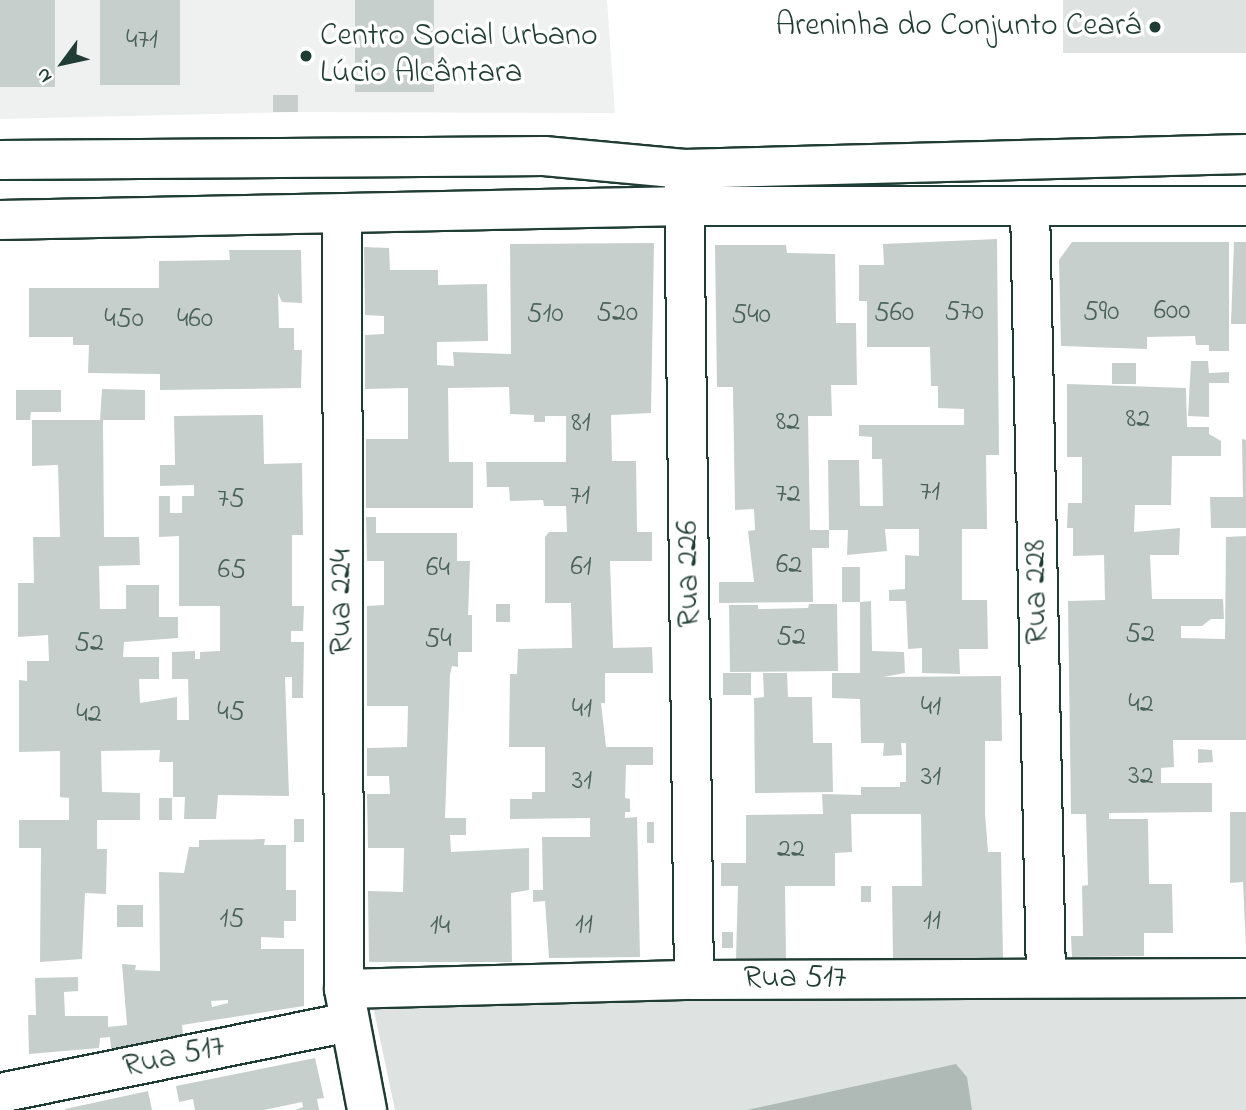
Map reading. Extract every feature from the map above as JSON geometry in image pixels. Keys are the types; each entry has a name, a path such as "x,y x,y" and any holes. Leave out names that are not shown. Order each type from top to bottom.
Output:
{"street":[{"path":"0,220 240,214 342,216 685,188 1246,154"},
{"path":"240,214 241,155"},
{"path":"0,160 241,155 544,156 685,188 1030,207 1246,206"},
{"name":"Rua 226","path":"685,188 694,980"},
{"name":"Rua 228","path":"1030,207 1045,978"},
{"name":"Rua 224","path":"342,216 346,1005 367,1110"},
{"name":"Rua 517","path":"0,1092 346,1005 694,980 1246,978"},
{"path":"0,1092 4,1110"}],"shaded area":[{"name":"Centro Social Urbano Lúcio Alcântara","path":"0,0 607,0 615,113 298,112 0,119"},
{"name":"Areninha do Conjunto Ceará","path":"1063,0 1246,0 1246,53 1063,53"},
{"path":"1246,987 1246,1110 395,1110 373,1006"},
{"path":"956,1064 967,1077 972,1110 747,1110"}],"building":[{"path":"0,0 55,0 55,87 0,87"},
{"path":"100,0 180,0 180,85 100,85"},
{"path":"355,0 434,0 434,92 355,92"},
{"path":"273,95 298,95 298,112 273,112"},
{"path":"997,239 999,455 986,455 987,529 962,529 962,600 987,600 988,649 959,649 960,674 922,673 922,648 908,649 906,601 889,601 889,590 905,589 905,555 919,556 919,529 885,529 887,551 847,555 848,530 829,530 828,460 859,460 860,506 883,506 882,459 872,459 872,437 859,436 859,425 964,425 964,409 938,408 938,386 931,386 930,347 867,347 867,301 859,301 859,265 884,265 883,244"},
{"path":"1072,242 1229,242 1229,351 1209,351 1209,345 1196,345 1195,336 1147,337 1147,349 1061,346 1059,260"},
{"path":"1234,242 1246,242 1246,324 1231,324"},
{"path":"654,243 651,413 611,415 612,461 636,461 637,532 652,532 652,561 610,561 613,648 652,647 653,673 605,673 605,703 601,703 606,747 653,747 653,765 626,765 625,798 630,799 630,812 625,812 625,818 637,817 640,957 549,958 545,901 533,902 533,890 543,890 542,837 590,837 590,818 510,819 510,799 532,799 532,792 545,792 545,747 509,747 510,674 517,674 518,649 572,648 571,603 545,603 545,537 549,532 567,532 566,506 544,506 543,500 510,501 509,487 487,487 486,462 566,462 566,416 545,416 545,422 534,422 534,415 510,414 509,387 448,388 449,462 473,462 473,508 366,508 366,439 408,439 408,388 365,389 365,335 384,334 384,316 365,315 364,247 389,248 390,270 438,270 438,285 487,284 488,341 437,342 437,365 454,366 453,352 511,354 510,244"},
{"path":"715,245 786,245 787,253 835,254 836,323 856,323 857,385 831,385 832,416 808,416 810,530 829,530 829,548 812,548 813,602 719,603 719,582 754,582 748,531 755,530 754,509 735,510 733,387 717,387"},
{"path":"229,250 301,250 302,303 282,302 278,293 279,328 294,328 294,350 302,350 301,388 160,390 160,374 88,373 89,345 73,345 73,337 29,337 29,288 159,288 159,261 230,260"},
{"path":"1191,361 1208,361 1209,373 1229,372 1229,383 1209,383 1209,417 1188,416"},
{"path":"1112,363 1136,363 1136,384 1112,384"},
{"path":"1067,384 1186,388 1187,427 1209,427 1209,434 1221,441 1221,456 1172,456 1171,505 1135,505 1134,532 1180,528 1179,555 1150,555 1152,599 1223,599 1224,619 1211,619 1202,626 1181,626 1181,638 1225,639 1226,537 1246,536 1246,740 1173,740 1174,767 1161,768 1161,783 1212,783 1212,812 1109,813 1109,819 1148,819 1149,884 1172,884 1173,933 1144,933 1144,956 1072,957 1071,936 1083,936 1082,886 1088,885 1086,814 1071,814 1068,601 1105,600 1104,555 1073,556 1073,528 1067,528 1068,503 1082,503 1082,457 1067,457"},
{"path":"102,389 145,390 145,420 103,420 104,537 139,537 140,565 99,566 100,609 126,609 126,585 159,585 159,617 178,617 178,638 124,642 123,657 159,657 159,679 139,679 140,703 177,697 177,720 189,720 188,679 172,679 172,652 195,651 195,659 200,659 200,652 220,651 220,606 179,606 179,536 159,537 159,496 170,496 170,513 182,513 182,496 194,496 194,485 160,486 160,465 175,465 174,416 263,415 264,464 302,463 303,535 292,535 292,606 304,606 303,631 291,631 291,642 304,642 303,698 292,698 292,677 285,677 289,796 218,795 216,819 184,819 185,797 173,797 173,762 159,762 160,750 101,751 102,792 140,793 140,820 97,820 97,849 107,849 106,894 85,893 82,959 40,962 41,848 19,848 19,820 69,820 69,798 60,797 60,751 19,752 19,680 27,681 27,661 49,661 48,635 18,637 18,583 34,583 33,537 60,537 58,465 32,466 32,420 100,420"},
{"path":"16,390 61,390 61,412 31,412 30,420 16,420"},
{"path":"1242,439 1246,440 1246,528 1211,528 1210,497 1243,497"},
{"path":"366,517 376,517 376,533 457,533 457,561 470,561 468,615 472,615 472,652 458,652 458,667 452,666 450,675 445,818 466,818 466,835 450,835 451,852 529,848 529,890 511,893 512,962 369,962 368,891 403,892 404,848 368,848 367,794 390,794 389,776 367,776 367,748 407,747 408,706 367,706 367,606 384,605 384,561 367,561"},
{"path":"842,567 860,567 860,602 842,602"},
{"path":"871,601 872,651 904,652 905,673 883,677 1001,676 1002,741 985,741 985,813 988,852 1001,852 1003,959 893,959 892,886 922,886 921,814 851,814 852,852 835,853 835,886 785,886 786,959 736,959 738,886 721,886 721,863 746,863 746,815 823,814 822,794 861,795 861,787 900,787 900,782 906,782 906,743 901,743 902,755 883,756 884,743 861,743 860,699 832,698 832,673 860,673 860,602"},
{"path":"496,604 510,604 510,622 496,622"},
{"path":"809,604 837,604 838,671 730,672 729,605 758,605 758,609 808,608"},
{"path":"723,673 751,673 751,695 723,695"},
{"path":"763,673 787,673 788,697 812,697 813,743 832,743 833,792 755,793 754,698 764,697"},
{"path":"1198,749 1212,750 1213,762 1198,763"},
{"path":"159,798 172,798 172,820 159,820"},
{"path":"1230,812 1246,812 1246,947 1243,882 1230,883"},
{"path":"294,819 304,819 304,842 294,842"},
{"path":"647,822 654,822 654,843 647,843"},
{"path":"265,839 264,845 286,845 286,890 296,890 296,921 284,921 284,938 261,937 261,949 304,949 304,1006 182,1025 183,1034 164,1040 111,1049 110,1037 100,1038 99,1048 29,1054 28,1015 36,1015 35,978 78,977 78,991 64,992 65,1016 108,1016 108,1027 127,1025 122,964 136,965 135,970 160,971 159,872 184,873 189,847 199,847 199,840","holes":["228,1000 228,1003 212,1007 211,1001"]},
{"path":"861,886 871,886 871,902 861,902"},
{"path":"117,905 143,905 143,927 117,927"},
{"path":"722,932 733,932 733,948 722,948"},
{"path":"315,1058 324,1098 317,1099 319,1110 295,1110 303,1107 302,1102 264,1110 195,1110 193,1099 179,1102 176,1086"},
{"path":"148,1091 152,1110 65,1110 65,1109"}],"place":[{"name":"Areninha do Conjunto Ceará","path":"1155,27"},
{"name":"Centro Social Urbano Lúcio Alcântara","path":"306,56"}]}
